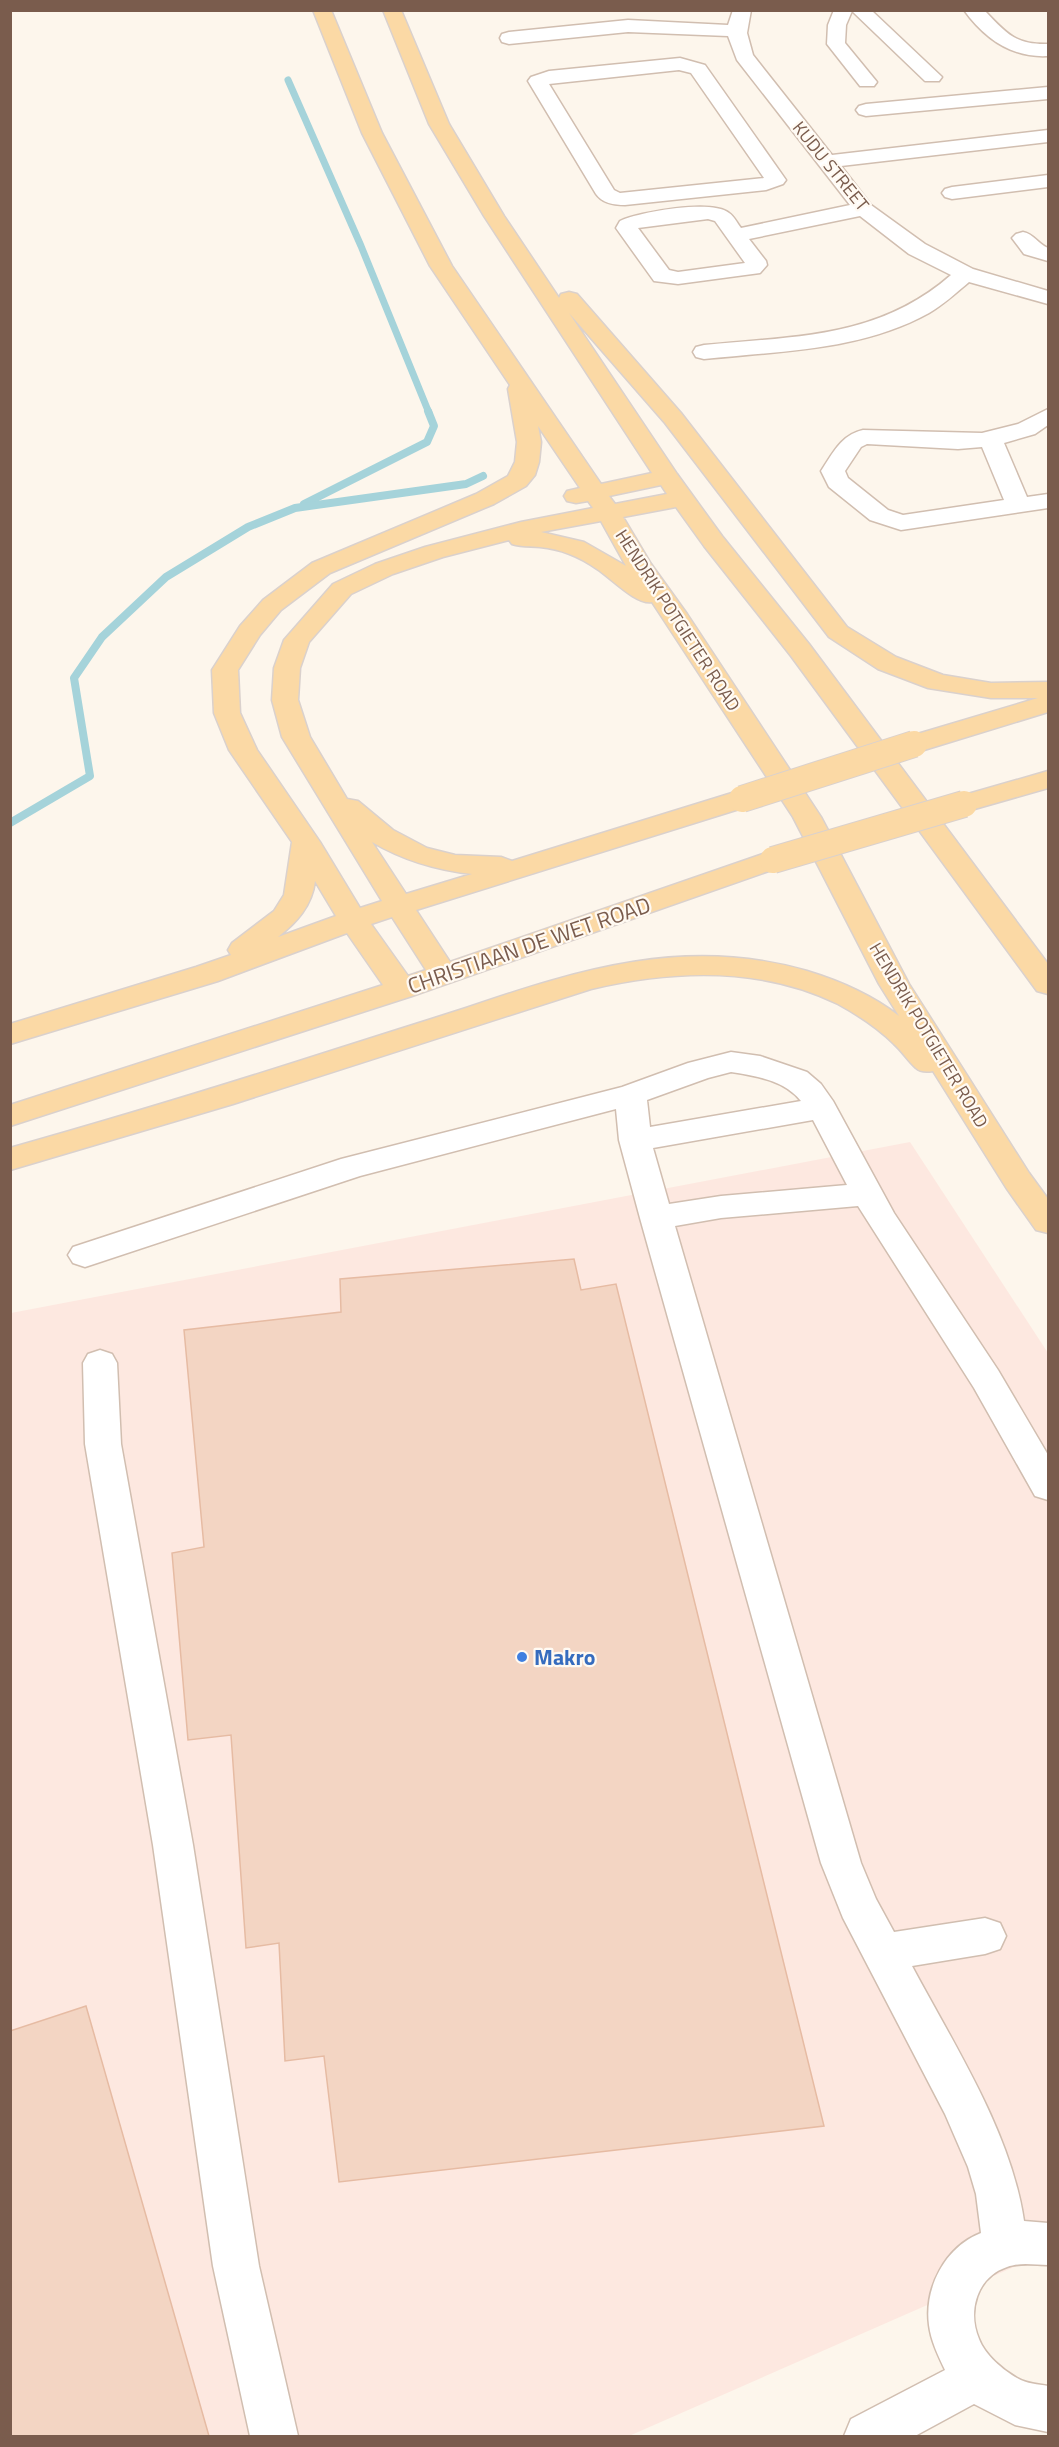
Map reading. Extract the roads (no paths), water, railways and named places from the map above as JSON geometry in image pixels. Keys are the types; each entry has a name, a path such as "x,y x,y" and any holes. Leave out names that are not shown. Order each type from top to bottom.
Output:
{"main road":[{"name":"HENDRIK POTGIETER ROAD","path":"322,10 372,133 441,266 601,502 639,566 674,614 807,817 894,984 1018,1181 1048,1222"},
{"path":"392,10 439,124 494,216 667,477 713,541 800,650 1048,984"},
{"path":"494,216 673,418 838,632 864,652 903,672 935,682 992,692 1048,690"},
{"path":"401,989 353,920 306,842 243,750 227,713 225,670 249,632 272,605 321,568 507,488 522,475 527,462 528,442 516,377"},
{"path":"443,974 358,842 296,737 285,700 287,668 297,640 342,589 384,569 434,552 530,527 667,477"},
{"path":"367,547 513,514 601,502 683,498"},
{"path":"483,540 526,539 568,544 594,554 674,614"},
{"path":"10,1034 207,974 353,920 1048,704"},
{"name":"CHRISTIAAN DE WET ROAD","path":"10,1116 401,989 773,860 1048,779"},
{"path":"327,787 381,836 404,851 432,860 470,866 525,867"},
{"path":"207,974 261,938 285,917 299,896 306,842"},
{"path":"10,1159 176,1111 527,998 635,970 683,965 766,970 805,980 845,996 882,1018 918,1049 1018,1181"}],"street":[{"path":"522,57 505,31 582,39 653,27 736,31 742,10"},
{"path":"843,10 837,25 836,44 867,82"},
{"path":"860,10 932,77"},
{"path":"973,10 1016,49 1048,50"},
{"name":"KUDU STREET","path":"736,31 754,107 827,162 864,209 917,249 965,274 1048,298"},
{"path":"688,64 754,107 776,176 773,183 617,199 606,194 538,85 538,81 549,77 688,64"},
{"path":"866,110 1048,93"},
{"path":"827,162 1048,136"},
{"path":"952,193 1048,181"},
{"path":"766,247 736,235 722,217 711,212 638,220 627,225 658,273 669,278 745,270 756,265 766,247 864,209"},
{"path":"736,235 766,247"},
{"path":"1023,238 1032,249 1048,255"},
{"path":"704,352 818,340 892,322 919,309 965,274"},
{"path":"1048,416 1031,429 991,440 964,443 863,437 853,442 835,465 834,476 879,515 901,522 1048,501"},
{"path":"991,440 1019,506"},
{"path":"86,1255 352,1167 631,1095 699,1070 731,1062 760,1066 796,1079 810,1091 822,1108 880,1217 986,1379 1048,1486"},
{"path":"631,1095 635,1140 656,1218 841,1863 858,1905 885,1952 962,2103 990,2167 998,2194 1005,2243"},
{"path":"635,1140 822,1108"},
{"path":"656,1218 742,1205 869,1194"},
{"path":"100,1364 103,1444 173,1845 236,2266 274,2436"},
{"path":"885,1952 986,1936"},
{"path":"1048,2244 1032,2240 1005,2243 981,2255 963,2273 953,2298 951,2325 960,2352 978,2377 1002,2396 1031,2408 1048,2409"},
{"path":"868,2436 978,2377"}],"waterway":[{"path":"288,80 361,246 429,413"},
{"path":"304,504 427,442 434,426 428,411"},
{"path":"10,823 90,776 74,678 102,637 166,577 248,527 295,508 466,484 483,476"}],"place":[{"name":"Makro","path":"522,1657"}]}
